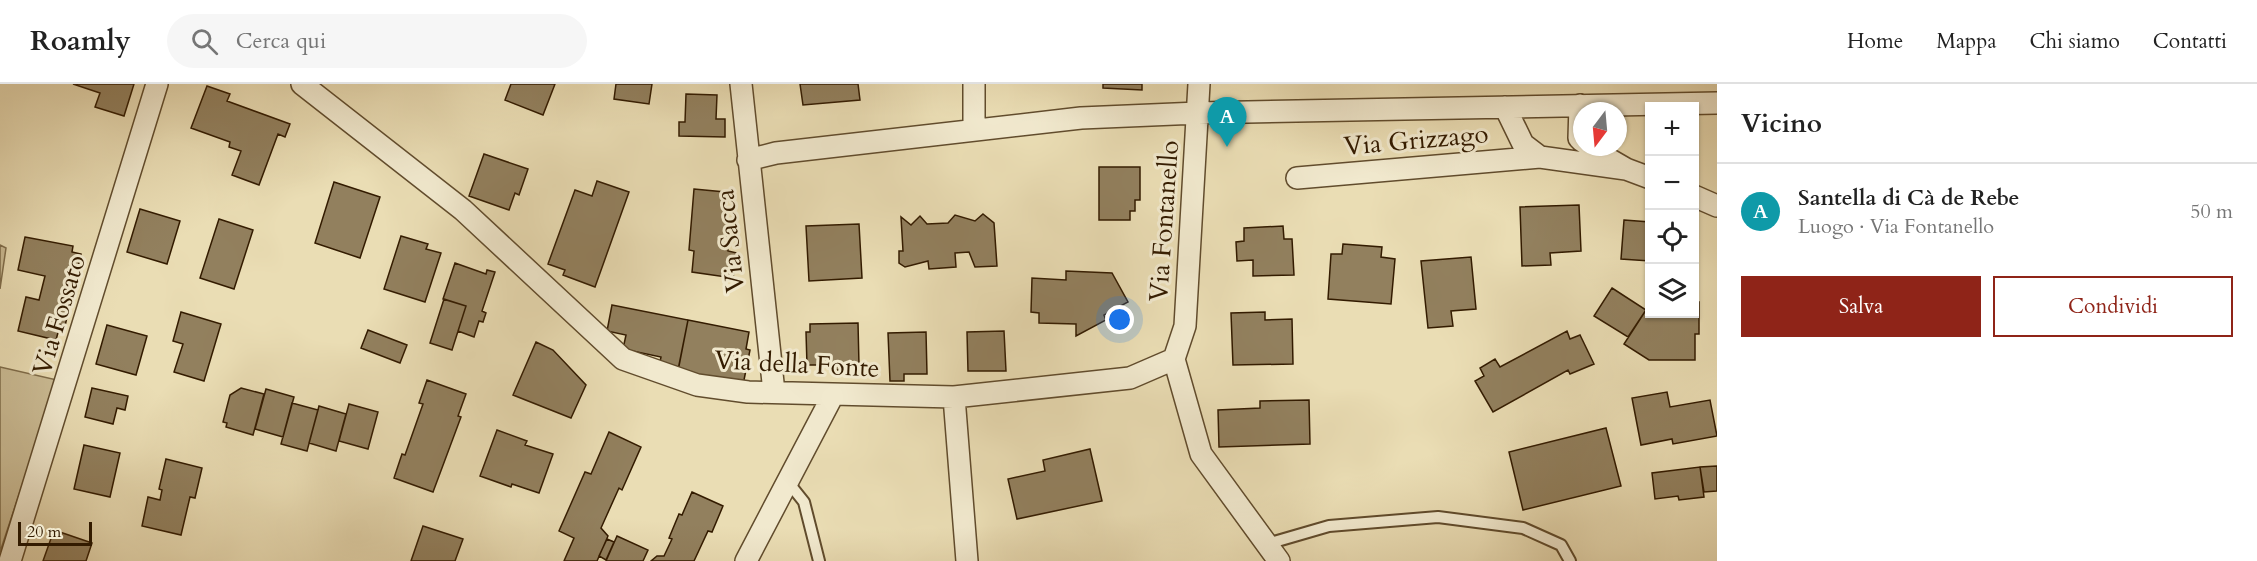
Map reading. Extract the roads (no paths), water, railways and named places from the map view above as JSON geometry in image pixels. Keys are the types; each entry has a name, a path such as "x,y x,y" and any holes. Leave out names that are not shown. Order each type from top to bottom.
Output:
{"street":[{"name":"Via Fossato","path":"10,561 157,84"},
{"name":"Via della Fonte","path":"302,84 463,210 623,359 697,385 748,392 954,397 1131,378 1174,359"},
{"name":"Via Sacca","path":"741,84 774,392"},
{"path":"974,84 974,129"},
{"name":"Via Fontanello","path":"1174,359 1185,326 1199,84"},
{"path":"1627,104 1717,103"},
{"path":"748,160 776,153 1081,118 1198,113 1573,105"},
{"name":"Via Grizzago","path":"1505,107 1523,144 1540,157"},
{"name":"Via Grizzago","path":"1604,156 1626,169 1645,176"},
{"name":"Via Grizzago","path":"1297,178 1540,157 1626,169"},
{"path":"1699,198 1717,206"},
{"path":"1174,359 1201,454 1273,553"},
{"path":"746,561 833,395"},
{"path":"954,397 967,561"}],"lane":[{"path":"788,482 804,502 819,561"},
{"path":"1273,553 1329,526 1438,517 1524,528 1561,545 1570,561"}],"place":[{"name":"Santella di Cà de Rebe","path":"1227,147"}]}
